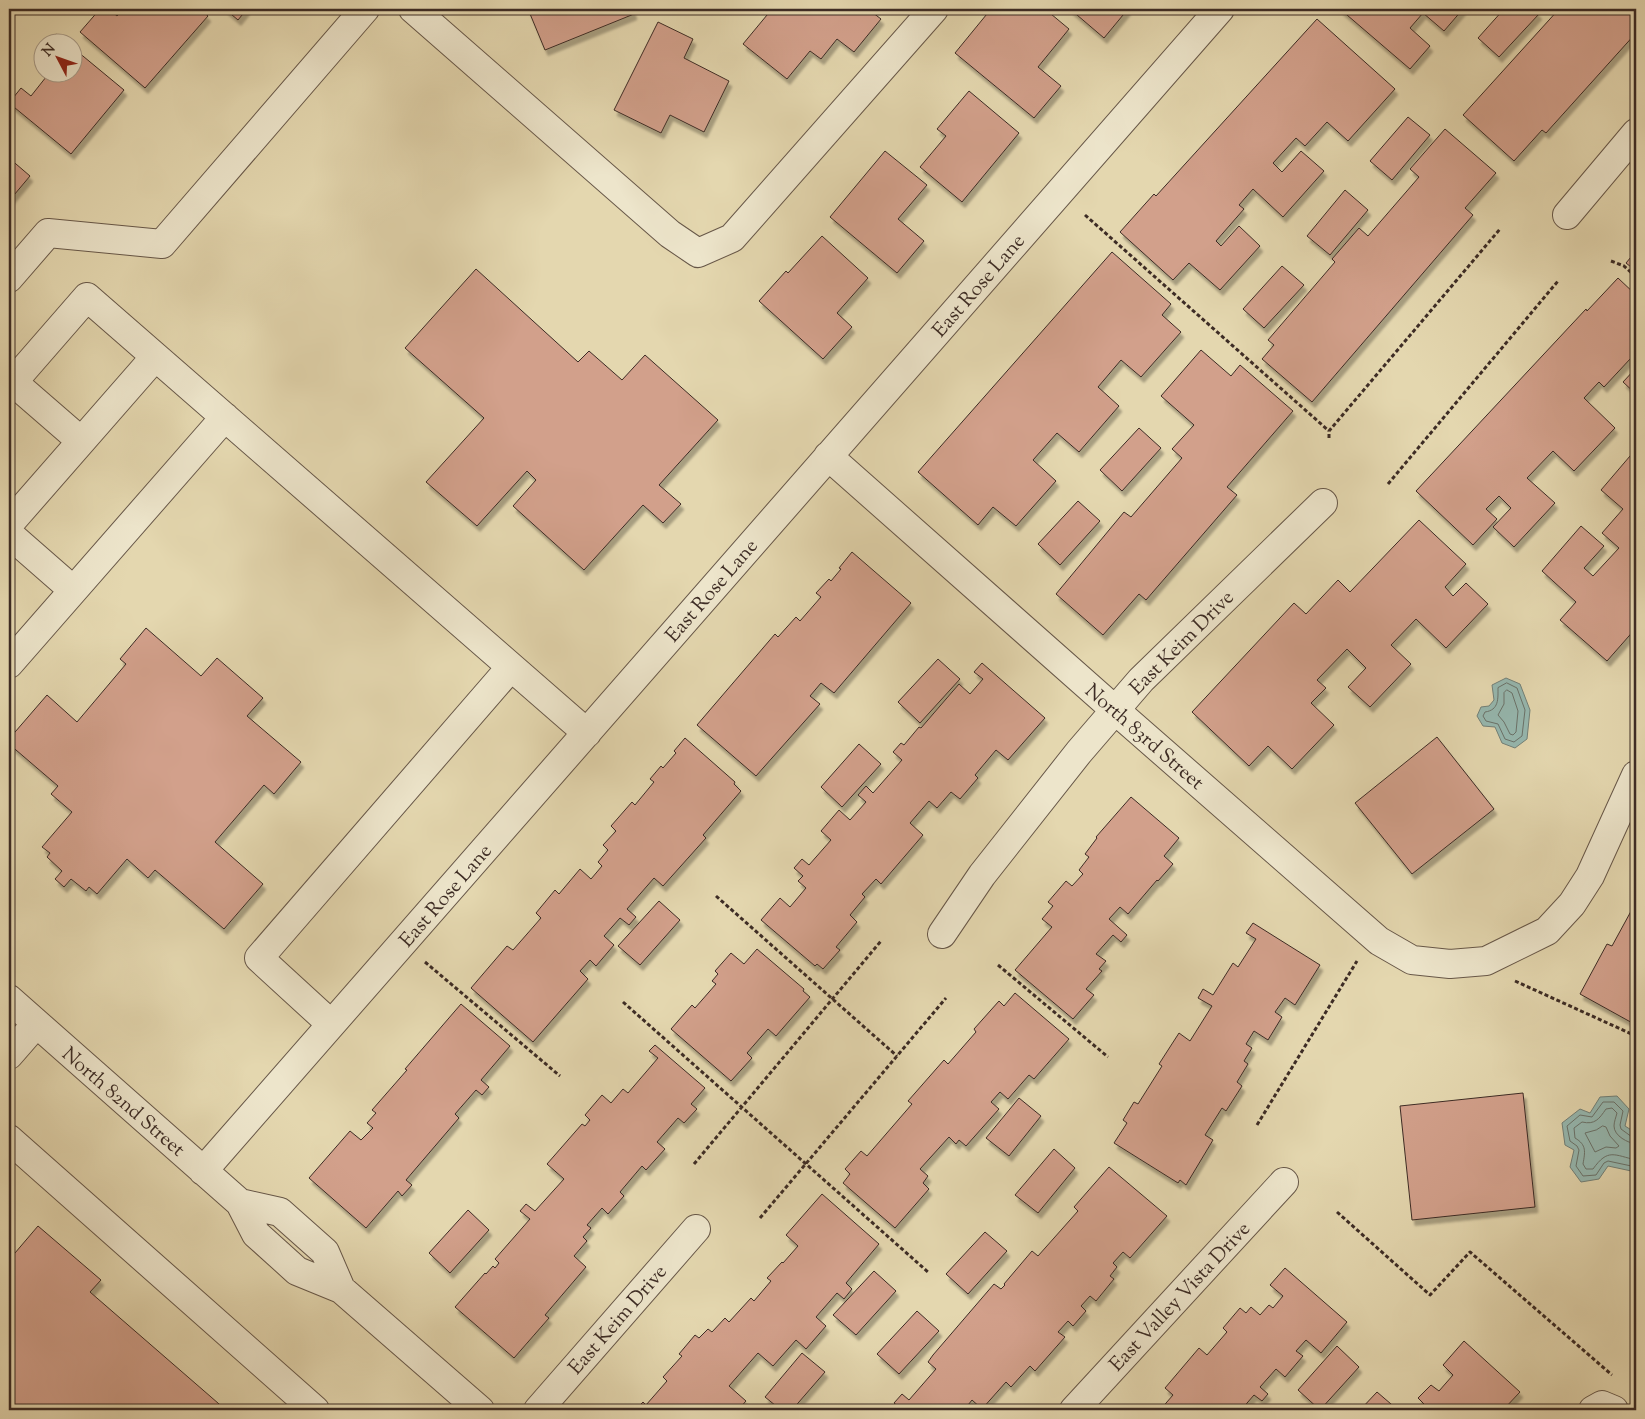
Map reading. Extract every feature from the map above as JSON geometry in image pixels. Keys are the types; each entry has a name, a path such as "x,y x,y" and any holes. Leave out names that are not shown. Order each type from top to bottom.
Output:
{"street":[{"path":"9,278 48,233 162,244 365,9"},
{"path":"413,9 670,234 698,253 732,238 934,9"},
{"name":"East Rose Lane","path":"203,1171 1220,9"},
{"path":"1568,215 1636,134"},
{"path":"81,441 13,382 87,297 586,733"},
{"path":"9,524 155,357"},
{"path":"9,664 224,417"},
{"name":"North 83rd Street","path":"828,456 1380,941 1412,960 1450,964 1486,961 1547,931 1572,904 1590,876 1636,775"},
{"name":"East Keim Drive","path":"942,934 982,875 1079,752 1141,680 1323,503"},
{"path":"9,534 73,590"},
{"path":"331,1024 259,958 511,667"},
{"name":"North 82nd Street","path":"9,999 240,1203 256,1234 297,1271 342,1289 480,1410"},
{"path":"9,1055 36,1024"},
{"path":"9,1139 315,1410"},
{"name":"East Valley Vista Drive","path":"1074,1410 1284,1182"},
{"name":"East Keim Drive","path":"538,1410 696,1229"}],"path":[{"path":"1084,215 1329,431"},
{"path":"1329,438 1329,431 1500,229"},
{"path":"1611,261 1624,266 1636,277"},
{"path":"1388,484 1558,281"},
{"path":"716,896 897,1057"},
{"path":"694,1164 882,941"},
{"path":"402,943 560,1076"},
{"path":"1257,1124 1358,961"},
{"path":"998,965 1108,1057"},
{"path":"1511,978 1636,1036"},
{"path":"760,1218 946,998"},
{"path":"623,1002 928,1272"},
{"path":"1337,1212 1430,1295 1470,1252 1614,1377"}],"water":[{"path":"1506,678 1520,684 1530,710 1527,739 1515,748 1502,743 1495,727 1483,726 1477,716 1481,707 1489,706 1494,700 1492,685"},
{"path":"1617,1096 1629,1109 1625,1126 1636,1133 1636,1172 1608,1166 1599,1179 1581,1182 1570,1167 1574,1150 1565,1145 1562,1123 1580,1109 1590,1113 1600,1097"}],"building":[{"path":"100,9 109,9 117,16 124,9 200,9 208,16 145,88 80,32"},
{"path":"225,9 247,9 238,20"},
{"path":"528,9 632,9 634,14 545,50"},
{"path":"772,9 868,9 881,19 854,52 837,39 821,59 810,51 787,79 743,44"},
{"path":"991,9 1045,9 1069,29 1038,67 1061,86 1034,118 955,53"},
{"path":"1070,9 1128,9 1104,38"},
{"path":"1340,9 1463,9 1444,31 1423,13 1410,28 1430,46 1410,69"},
{"path":"1504,9 1534,9 1539,14 1499,57 1478,38"},
{"path":"1559,9 1636,9 1636,33 1546,133 1542,130 1514,161 1463,115"},
{"path":"1317,19 1395,89 1348,141 1327,122 1305,146 1296,138 1273,163 1282,172 1301,151 1324,171 1283,217 1253,189 1239,205 1244,209 1216,241 1221,246 1239,226 1260,246 1220,290 1189,263 1173,280 1120,232 1154,194 1156,196"},
{"path":"658,22 693,39 684,58 729,81 704,132 670,115 661,133 614,110"},
{"path":"82,55 124,90 71,154 9,103 21,88 31,96 42,82 82,82"},
{"path":"969,91 1019,133 962,202 920,167 946,136 937,129"},
{"path":"1408,117 1430,135 1392,180 1370,161"},
{"path":"1445,129 1496,173 1465,208 1473,215 1312,402 1262,359 1274,345 1268,340 1335,262 1332,259 1359,228 1368,236 1419,177 1410,169"},
{"path":"885,151 927,185 898,219 924,241 897,273 830,217"},
{"path":"9,158 30,176 9,201"},
{"path":"1345,190 1368,210 1330,255 1307,236"},
{"path":"822,236 868,278 837,313 852,327 823,359 759,301"},
{"path":"1636,251 1636,271 1626,263"},
{"path":"1112,252 1171,304 1162,315 1181,332 1141,377 1121,360 1098,387 1119,406 1079,452 1057,433 1033,460 1056,481 1016,526 993,507 978,525 918,472"},
{"path":"1282,266 1304,285 1264,328 1243,309"},
{"path":"476,269 578,362 589,351 622,380 645,355 718,420 659,485 681,504 663,523 643,505 584,570 513,506 536,480 527,471 477,526 426,482 484,418 405,348"},
{"path":"1618,278 1636,295 1636,363 1631,358 1604,387 1599,382 1584,398 1615,428 1574,471 1553,451 1527,478 1555,503 1514,547 1493,527 1511,508 1499,496 1486,509 1497,519 1473,545 1416,491 1586,309 1587,311"},
{"path":"1201,350 1231,376 1240,365 1293,411 1227,487 1237,495 1146,600 1139,594 1103,635 1056,594 1124,512 1131,517 1182,458 1172,449 1194,425 1161,396"},
{"path":"1636,368 1636,394 1623,382"},
{"path":"1139,428 1161,448 1122,491 1100,470"},
{"path":"1636,449 1636,628 1607,661 1560,620 1576,602 1542,571 1581,526 1604,546 1584,568 1593,576 1619,548 1602,533 1623,509 1601,490"},
{"path":"1078,501 1100,521 1060,565 1038,544"},
{"path":"1419,520 1466,564 1445,587 1453,596 1466,583 1488,604 1446,648 1416,619 1391,645 1411,664 1370,707 1348,687 1366,668 1347,649 1317,680 1326,688 1311,703 1334,725 1292,769 1268,746 1249,766 1192,712 1294,603 1306,614 1338,580 1350,592"},
{"path":"852,552 911,603 834,693 821,683 810,696 820,704 756,776 697,725 775,634 778,637 796,617 800,621 821,597 816,593 829,579 831,581"},
{"path":"146,628 201,676 217,658 263,698 247,716 301,762 274,794 264,785 215,842 263,884 224,929 155,870 148,878 127,859 97,894 89,887 86,891 71,879 64,887 55,879 62,871 47,857 50,853 42,847 72,812 51,794 58,786 9,744 9,739 47,695 77,722 126,664 120,659"},
{"path":"938,659 960,679 920,723 898,702"},
{"path":"982,663 1045,718 1008,760 996,750 975,775 978,778 960,799 951,792 937,808 929,801 910,823 923,835 881,884 876,879 862,894 865,897 850,915 857,922 836,947 840,950 823,969 817,964 815,966 761,920 780,898 790,907 806,888 798,881 803,876 794,868 802,859 809,865 831,840 821,831 839,810 850,820 866,802 858,795 866,786 873,793 902,760 893,752 901,743 904,745 919,727 921,728 959,684 970,694 983,679 974,672"},
{"path":"1437,737 1494,809 1412,874 1355,803"},
{"path":"685,738 735,782 734,784 741,791 703,835 706,838 663,886 654,878 627,909 636,917 629,925 620,918 604,936 614,945 596,966 590,960 580,971 588,979 533,1042 471,988 507,946 513,950 541,918 536,913 555,890 559,894 580,869 591,879 602,866 598,862 608,850 603,845 616,831 611,826 632,802 635,805 654,782 650,779 676,753 674,751"},
{"path":"859,744 881,764 842,807 821,787"},
{"path":"1131,797 1179,838 1164,856 1173,864 1128,914 1120,907 1109,919 1127,935 1121,942 1113,935 1096,954 1106,961 1099,969 1102,971 1086,989 1094,995 1073,1019 1015,970 1052,927 1042,919 1053,906 1048,902 1066,881 1072,886 1083,874 1079,870 1089,857 1085,854 1096,837"},
{"path":"659,901 680,920 640,965 618,946"},
{"path":"1636,902 1636,1025 1580,994 1607,944 1612,946"},
{"path":"1253,923 1320,965 1295,1005 1285,998 1275,1012 1282,1017 1268,1040 1254,1031 1246,1044 1252,1048 1244,1061 1248,1064 1237,1082 1242,1086 1226,1111 1222,1108 1205,1135 1213,1140 1186,1185 1180,1180 1178,1183 1114,1143 1127,1123 1123,1120 1134,1102 1138,1104 1162,1066 1159,1064 1179,1033 1190,1041 1212,1006 1198,998 1203,989 1213,995 1233,963 1238,967 1256,939 1246,933"},
{"path":"757,949 804,989 803,991 810,997 776,1036 768,1029 747,1053 752,1058 731,1081 671,1029 692,1005 695,1008 716,984 712,981 718,974 715,971 731,953 744,964"},
{"path":"1015,993 1069,1039 1034,1079 1029,1075 1008,1099 1000,1092 991,1102 999,1109 966,1146 959,1140 956,1144 949,1137 920,1169 928,1176 923,1183 929,1189 895,1228 843,1183 850,1174 845,1169 861,1151 867,1156 912,1104 908,1101 944,1060 948,1064 976,1032 974,1029 999,1001 1004,1006"},
{"path":"461,1004 510,1046 481,1080 489,1087 482,1095 476,1090 455,1114 459,1118 406,1180 412,1185 402,1196 398,1191 366,1228 309,1178 350,1131 361,1140 373,1128 367,1123 376,1113 372,1110"},
{"path":"655,1045 705,1088 691,1104 697,1109 684,1123 678,1118 657,1142 665,1149 646,1170 642,1166 620,1192 624,1196 608,1214 602,1208 587,1225 591,1228 583,1237 587,1241 574,1256 586,1267 545,1315 549,1318 514,1358 455,1307 485,1273 493,1266 495,1268 499,1263 495,1259 530,1219 520,1211 526,1204 535,1211 564,1179 547,1164 582,1124 585,1126 590,1120 585,1115 602,1095 611,1103 623,1089 628,1093 658,1058 649,1051"},
{"path":"1523,1093 1535,1207 1412,1220 1400,1106"},
{"path":"1019,1098 1041,1116 1009,1156 986,1138"},
{"path":"1054,1149 1075,1168 1038,1213 1015,1195"},
{"path":"1109,1167 1167,1216 1130,1258 1123,1252 1113,1263 1117,1267 1110,1276 1114,1279 1096,1301 1090,1296 1081,1306 1086,1311 1073,1326 1068,1321 1058,1332 1065,1337 1035,1371 1030,1366 1011,1387 1006,1382 982,1409 972,1400 964,1410 903,1410 894,1403 902,1394 909,1400 936,1369 928,1362 933,1355 994,1284 1001,1289 1032,1251 1038,1256 1078,1211 1074,1207"},
{"path":"822,1194 879,1244 846,1283 852,1289 844,1299 837,1293 816,1317 826,1326 806,1349 796,1340 773,1366 758,1353 729,1386 746,1401 738,1410 635,1410 643,1402 646,1405 667,1381 663,1377 682,1356 679,1354 695,1335 699,1338 708,1329 712,1332 725,1318 729,1322 751,1298 754,1301 771,1281 767,1278 798,1246 786,1235"},
{"path":"468,1210 489,1230 450,1273 429,1253"},
{"path":"38,1226 101,1280 90,1292 226,1410 9,1410 9,1260"},
{"path":"985,1232 1007,1251 968,1294 946,1274"},
{"path":"1285,1268 1347,1322 1321,1353 1306,1340 1296,1351 1303,1356 1285,1377 1276,1369 1260,1387 1268,1394 1262,1401 1254,1395 1241,1410 1160,1410 1173,1395 1165,1388 1199,1348 1207,1355 1227,1332 1223,1328 1240,1308 1246,1313 1251,1307 1260,1315 1269,1305 1273,1308 1283,1296 1270,1285"},
{"path":"874,1271 896,1291 856,1335 833,1315"},
{"path":"917,1311 939,1331 899,1374 877,1354"},
{"path":"1464,1341 1520,1392 1503,1410 1426,1410 1428,1408 1418,1398 1431,1385 1439,1391 1453,1375 1443,1365"},
{"path":"1337,1346 1359,1367 1320,1410 1298,1390"},
{"path":"802,1353 825,1372 792,1410 781,1410 765,1397"},
{"path":"1377,1392 1398,1410 1360,1410"}]}
